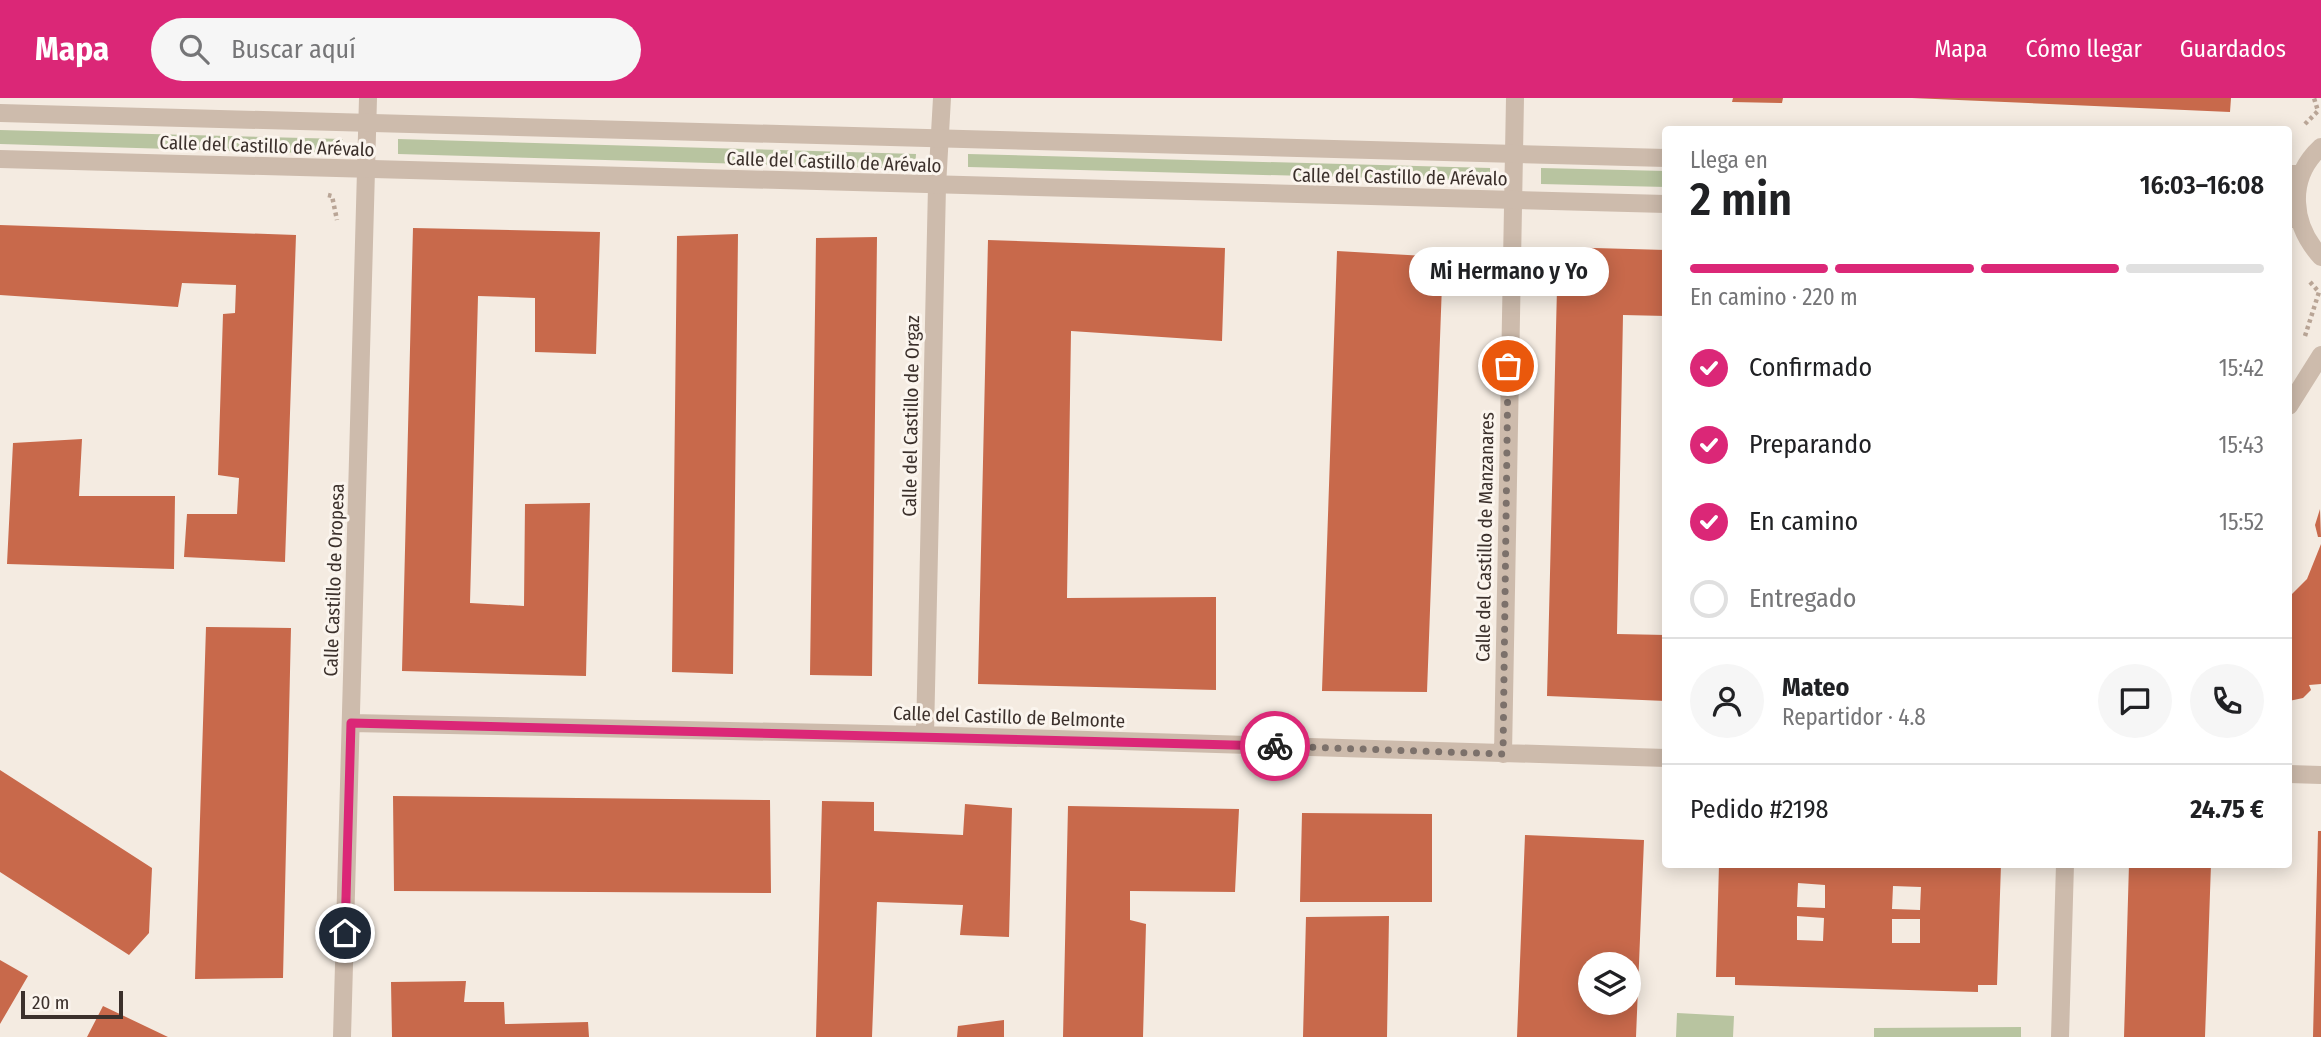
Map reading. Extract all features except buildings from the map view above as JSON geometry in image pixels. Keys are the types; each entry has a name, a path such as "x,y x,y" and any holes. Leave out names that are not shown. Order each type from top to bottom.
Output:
{"street":[{"name":"Calle Castillo de Oropesa","path":"342,1037 368,98"},
{"name":"Calle del Castillo de Orgaz","path":"925,735 937,186 942,98"},
{"name":"Calle del Castillo de Manzanares","path":"1503,754 1511,200 1515,98"},
{"name":"Calle del Castillo de Arévalo","path":"0,113 1662,158"},
{"path":"2321,147 2295,174 2293,219 2306,241 2321,257"},
{"name":"Calle del Castillo de Arévalo","path":"0,159 1662,204"},
{"path":"2292,400 2317,348"},
{"name":"Calle del Castillo de Belmonte","path":"351,723 925,735 1662,758"},
{"path":"2292,774 2321,775"},
{"path":"2060,1037 2065,868"}],"path":[{"path":"2299,130 2318,111 2314,98"},
{"path":"2305,275 2319,292 2303,334 2317,348"}],"green space":[{"path":"0,130 343,139 342,154 0,144"},
{"path":"398,139 916,154 915,169 398,154"},
{"path":"968,154 1490,168 1490,181 968,167"},
{"path":"1541,168 1662,171 1662,187 1541,184"},
{"path":"1677,1013 1734,1016 1733,1037 1676,1037"},
{"path":"2021,1027 2021,1037 1874,1037 1874,1028"}],"way so far":[{"path":"1275,746 1503,754 1508,366"}],"place":[{"name":"Mi Hermano y Yo","path":"1508,366"}],"route":[{"path":"345,933 351,723 925,735 1275,746"}]}
